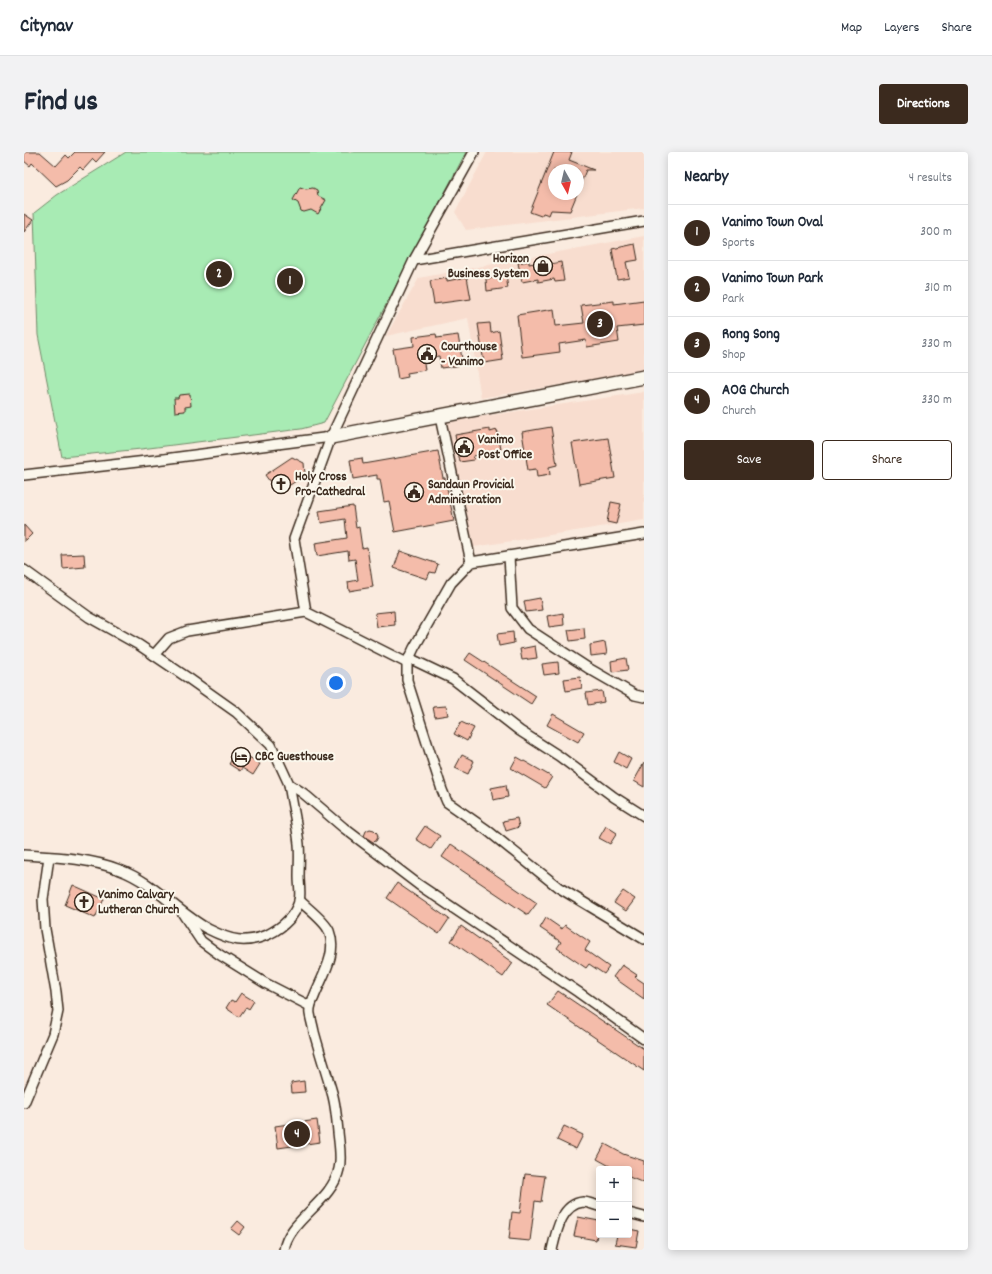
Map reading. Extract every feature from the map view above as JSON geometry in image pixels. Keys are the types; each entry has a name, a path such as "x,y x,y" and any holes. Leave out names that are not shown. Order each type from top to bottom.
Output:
{"street":[{"path":"306,612 294,539 332,437 414,260 474,152"},
{"path":"414,260 644,221"},
{"path":"24,475 164,459 332,437 644,377"},
{"path":"440,416 471,562"},
{"path":"644,534 471,562 451,583 414,648 408,661 407,680 447,802 464,812 558,888 644,939"},
{"path":"509,556 512,608 528,629 588,668 635,695 644,697"},
{"path":"24,570 89,617 154,655 236,712 271,745 289,784 299,845 299,900 294,913 286,923 275,931 263,936 237,941 207,928 140,880 121,870 78,859 24,855"},
{"path":"154,655 169,638 187,631 306,612 408,661 453,679 520,731 559,756 644,816"},
{"path":"289,784 303,793 344,828 419,885 578,992 644,1039"},
{"path":"24,1103 53,1034 58,1011 45,929 43,899 49,857"},
{"path":"284,1250 285,1242 298,1224 334,1184 340,1168 339,1142 334,1098 317,1045 310,1014 310,1006 330,960 332,946 329,930 320,919 299,900"},
{"path":"180,909 201,941 220,955 265,983 310,1006"},
{"path":"552,1250 557,1230 564,1213 572,1206 583,1202 596,1205"},
{"path":"632,1215 644,1217"}],"shaded area":[{"path":"487,152 644,152 644,208 466,230 455,212"},
{"path":"644,236 644,371 481,398 468,318 386,336 419,278"},
{"path":"644,392 644,520 474,547 446,422"}],"green space":[{"path":"126,152 466,152 324,423 301,429 141,449 62,457 38,335 34,213 57,195"}],"building":[{"path":"24,152 40,152 56,166 66,155 69,158 75,152 105,152 96,162 93,159 83,170 80,167 67,180 56,186 32,163 30,166 24,161"},
{"path":"554,152 572,152 569,160 579,164 549,164"},
{"path":"584,166 594,170 586,170 584,175"},
{"path":"548,167 548,200 575,200 570,211 551,210 549,215 543,213 541,216 530,212"},
{"path":"300,187 306,189 313,188 317,190 318,196 326,200 318,214 311,210 304,212 301,211 298,203 293,200"},
{"path":"24,214 33,220 24,232"},
{"path":"635,244 638,260 626,262 629,277 617,279 612,249"},
{"path":"529,261 529,264 545,261 545,265 561,262 564,281 555,282 554,279 538,282 538,279 522,282 518,263"},
{"path":"506,276 508,288 487,291 486,279"},
{"path":"467,277 471,299 434,304 430,281 447,278 447,281"},
{"path":"644,300 644,325 617,328 619,342 587,347 586,340 559,344 560,352 522,357 517,315 554,309 556,326 584,323 581,305 614,301 614,304"},
{"path":"490,323 491,333 499,331 503,360 484,363 478,324"},
{"path":"436,334 437,338 458,335 463,365 441,368 439,356 423,358 425,370 407,373 408,377 398,379 393,349 414,346 413,337"},
{"path":"190,394 191,406 185,407 185,411 175,412 174,398 178,398 179,395"},
{"path":"551,427 557,465 549,467 550,475 537,477 536,469 528,470 522,432"},
{"path":"490,429 490,432 497,430 501,449 493,451 493,453 473,456 474,460 460,462 455,435"},
{"path":"608,438 615,478 579,484 572,443"},
{"path":"438,451 454,521 395,532 389,501 384,502 380,479 377,479 377,475 353,479 350,460 362,458 363,464"},
{"name":"Holy Cross Pro-Cathedral","path":"292,457 304,463 305,475 278,493 265,475"},
{"path":"611,502 621,504 616,524 607,522"},
{"path":"353,506 356,528 359,527 362,548 367,547 373,587 349,591 348,582 358,580 355,559 349,560 348,551 317,556 315,543 347,538 345,519 321,523 319,511"},
{"path":"24,525 32,534 24,542"},
{"path":"400,551 438,564 435,573 430,572 427,579 394,568"},
{"path":"84,554 85,567 63,569 62,555"},
{"path":"540,598 542,610 526,612 524,601"},
{"path":"394,611 395,625 377,627 375,613"},
{"path":"563,613 564,625 549,627 547,616"},
{"path":"584,628 585,639 570,641 568,630"},
{"path":"513,632 514,643 499,646 497,634"},
{"path":"605,642 607,654 591,656 590,645"},
{"path":"535,646 537,658 522,660 520,649"},
{"path":"470,653 536,696 531,704 465,660"},
{"path":"626,658 628,670 612,672 611,661"},
{"path":"558,662 559,673 544,675 542,664"},
{"path":"580,677 582,688 566,691 564,679"},
{"path":"602,691 604,702 588,705 586,693"},
{"path":"446,706 448,715 435,717 433,707"},
{"path":"553,714 584,732 578,742 547,725"},
{"path":"461,722 474,728 467,741 454,734"},
{"name":"CBC Guesthouse","path":"238,750 260,764 253,775 242,768 240,771 229,764"},
{"path":"619,752 631,759 626,769 614,762"},
{"path":"462,755 474,761 468,774 455,768"},
{"path":"517,757 552,777 545,788 511,768"},
{"path":"644,763 644,787 634,781"},
{"path":"506,785 508,797 493,800 491,788"},
{"path":"517,818 519,827 506,831 503,821"},
{"path":"425,826 440,836 431,849 416,839"},
{"path":"606,826 617,833 610,844 599,838"},
{"path":"370,829 377,833 378,837 376,841 373,842 364,836 366,831"},
{"path":"451,844 537,903 528,915 442,857"},
{"path":"397,883 449,919 439,934 387,898"},
{"name":"Vanimo Calvary Lutheran Church","path":"73,885 104,899 95,918 65,905"},
{"path":"623,891 635,899 626,911 614,903"},
{"path":"546,918 562,929 565,925 590,942 585,950 609,967 604,974 589,964 586,968 557,948 561,942 540,928"},
{"path":"461,926 513,963 503,977 451,941"},
{"path":"622,965 637,975 635,977 644,983 644,999 613,977"},
{"path":"558,991 644,1049 644,1071 547,1005"},
{"path":"241,993 254,1001 249,1009 246,1007 239,1017 226,1008 231,1000 235,1002"},
{"path":"304,1081 305,1092 292,1093 291,1083"},
{"path":"317,1120 320,1142 278,1148 275,1126"},
{"path":"564,1126 583,1135 576,1149 557,1140"},
{"path":"605,1144 623,1154 644,1161 644,1183 632,1178 632,1166 610,1166 597,1159"},
{"path":"525,1174 545,1176 541,1202 535,1201 530,1241 509,1239 512,1212 520,1213"},
{"path":"578,1217 596,1220 596,1240 574,1236"},
{"path":"238,1221 245,1227 239,1235 231,1229"},
{"path":"632,1230 639,1231 636,1247 615,1244 616,1238 632,1238"}],"place":[{"name":"Horizon Business System","path":"543,266"},
{"name":"Vanimo Town Park","path":"219,274"},
{"name":"Vanimo Town Oval","path":"290,281"},
{"name":"Rong Song","path":"600,324"},
{"name":"Courthouse - Vanimo","path":"427,354"},
{"name":"Vanimo Post Office","path":"464,447"},
{"name":"Holy Cross Pro-Cathedral","path":"281,484"},
{"name":"Sandaun Provicial Administration","path":"414,492"},
{"name":"CBC Guesthouse","path":"241,757"},
{"name":"Vanimo Calvary Lutheran Church","path":"84,902"},
{"name":"AOG Church","path":"297,1134"}]}
